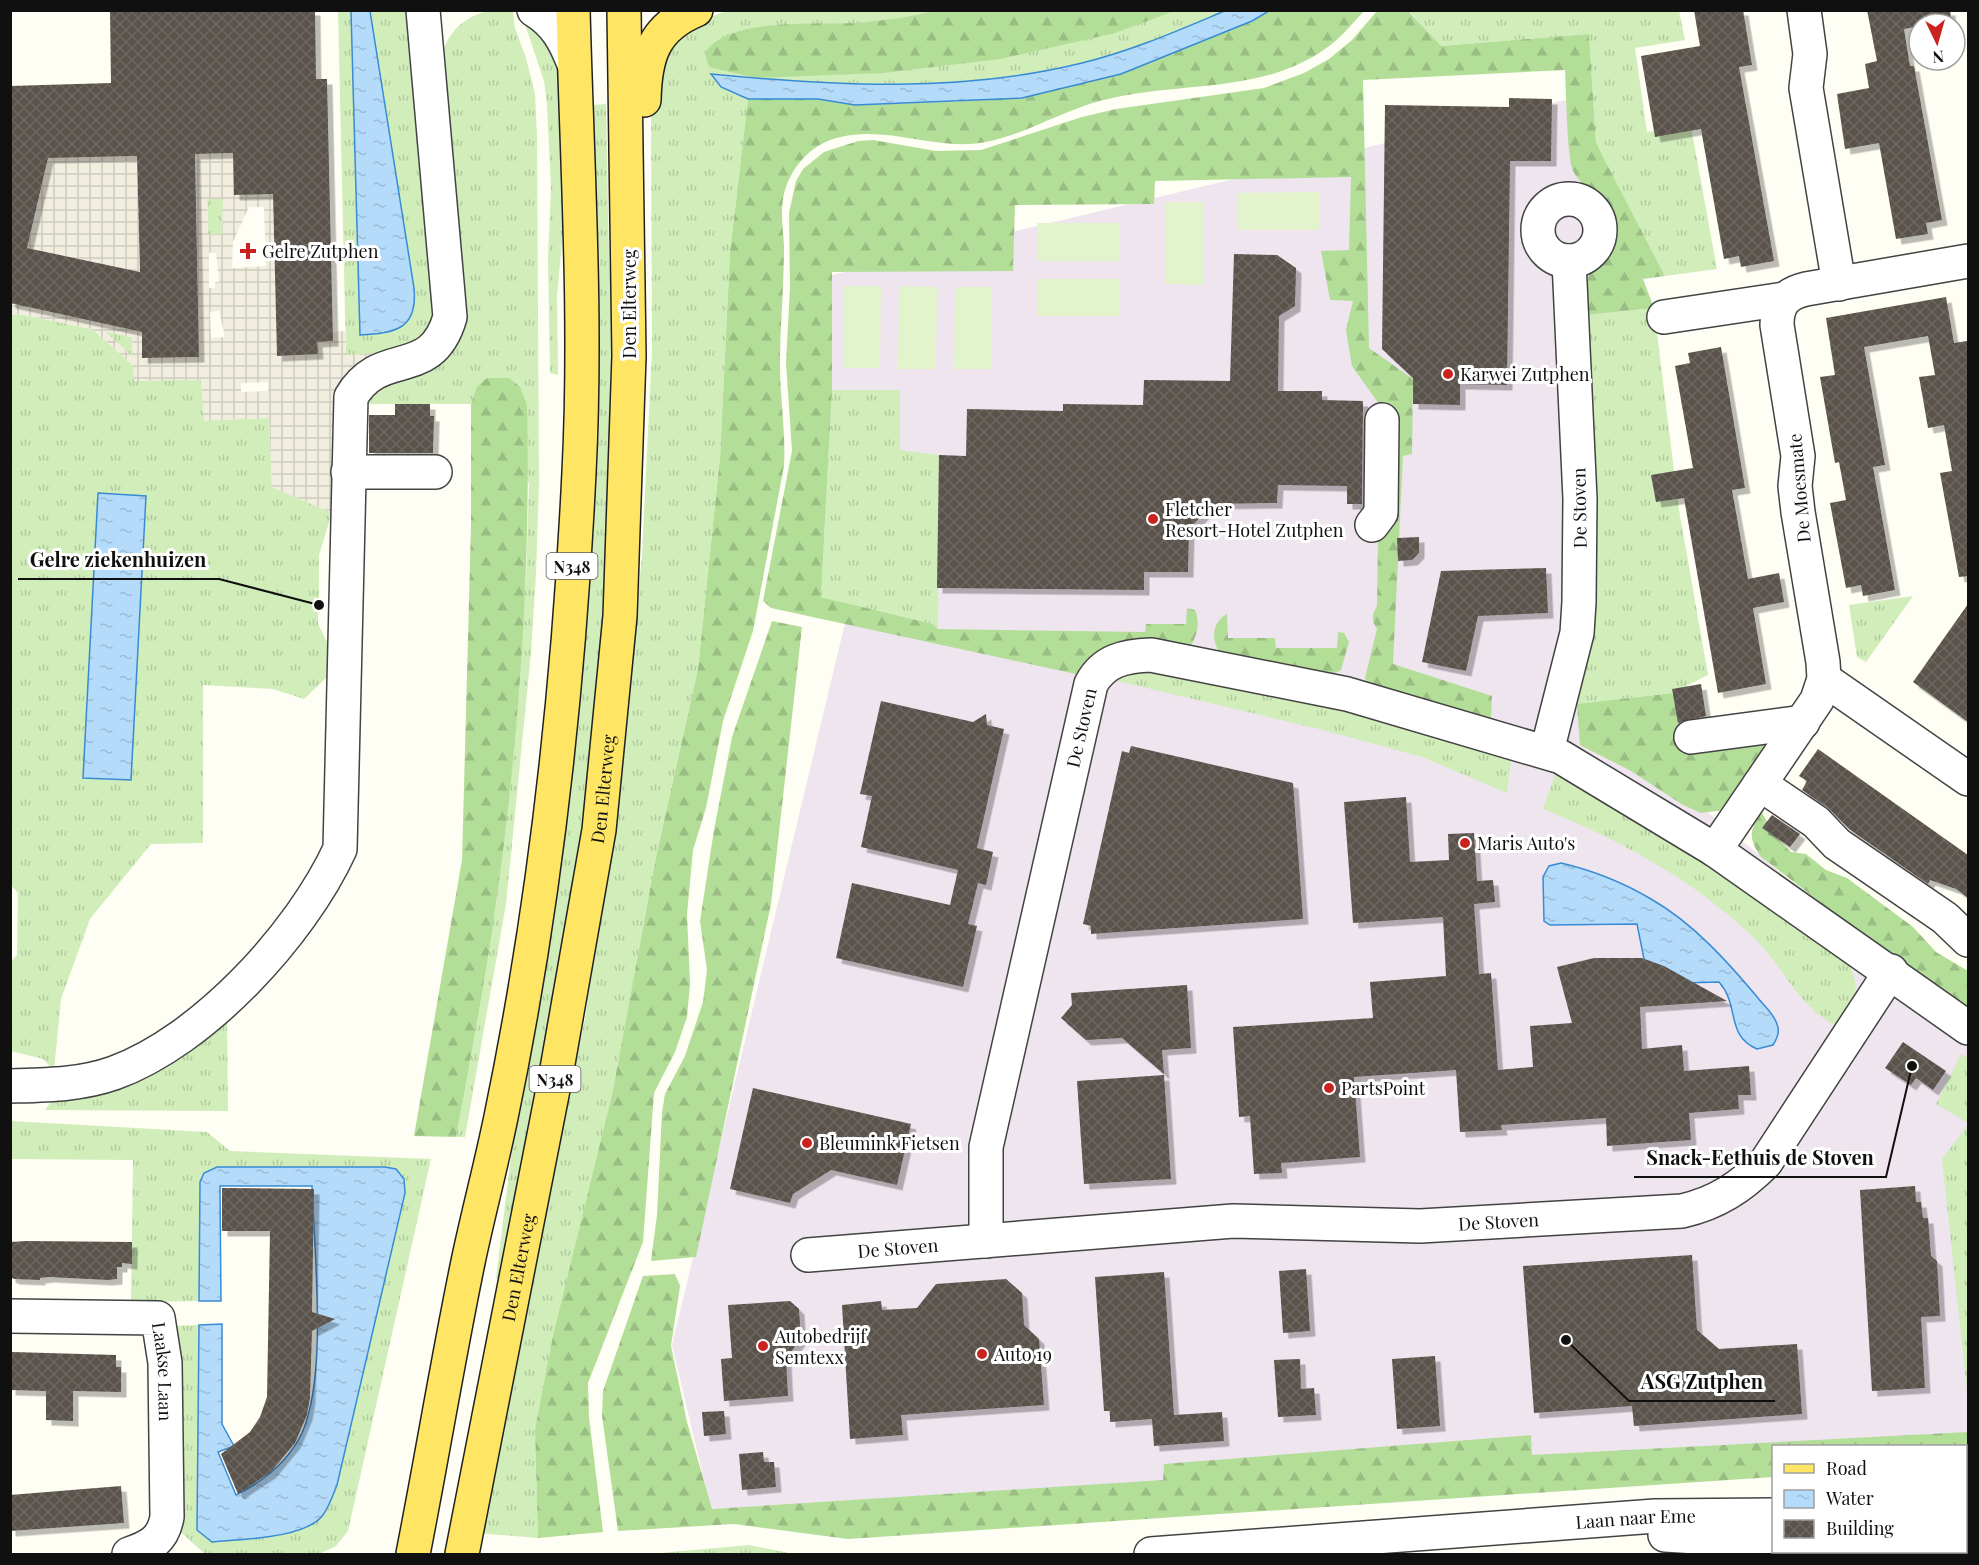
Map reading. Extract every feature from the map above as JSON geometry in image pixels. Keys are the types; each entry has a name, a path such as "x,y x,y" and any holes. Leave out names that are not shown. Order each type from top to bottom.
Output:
{"main road":[{"name":"N348","path":"413,1554 468,1263 501,1117 524,995 560,718 579,472 580,339 573,10"},
{"name":"Den Elterweg","path":"464,1552 557,1069 599,830 620,616 630,314 624,10"},
{"name":"N348","path":"620,616 638,494 647,356 645,72 654,44 666,29 682,16 696,10"}],"street":[{"path":"10,1086 60,1085 93,1079 157,1054 223,1003 266,959 327,874 340,849 351,397 360,381 381,369 426,354 441,339 450,317 423,10"},
{"path":"534,10 561,34 574,64"},
{"path":"1804,10 1810,54 1806,88 1839,284"},
{"name":"De Stoven","path":"1547,751 1577,633 1579,602 1580,499 1569,261"},
{"path":"1664,317 1784,299 1796,291 1968,261"},
{"name":"De Moesmate","path":"1714,850 1803,722 1817,700 1824,679 1798,512 1796,442 1777,325 1778,309 1784,299"},
{"path":"1372,525 1381,513 1382,420"},
{"path":"348,471 435,472"},
{"name":"De Stoven","path":"987,1241 986,1147 1091,684 1098,672 1114,660 1132,656 1151,655 1347,694 1547,751 1561,757 1714,850 1891,971 1968,1028"},
{"path":"1824,679 1968,779"},
{"path":"1691,737 1803,722"},
{"path":"1760,784 1815,822 1837,843 1945,918 1968,940"},
{"name":"De Stoven","path":"808,1256 1233,1221 1420,1226 1682,1211 1704,1206 1724,1197 1747,1181 1766,1162 1891,971"},
{"name":"Laakse Laan","path":"10,1316 158,1318 165,1363 167,1517 164,1532 147,1548 129,1554"},
{"name":"Laan naar Eme","path":"1150,1554 1655,1516 1772,1515"},
{"name":"Laan naar Eme","path":"1498,1529 1772,1542"},
{"name":"Laan naar Eme","path":"1217,1554 1300,1544"}],"shaded area":[{"path":"1582,96 1623,220 1589,713 1968,1029 1968,1433 711,1510 672,1345 845,623 815,279"},
{"path":"272,152 277,355 317,354 317,342 333,341 333,332 345,331 346,355 382,353 359,363 341,382 338,389 338,513 332,513 272,487 269,418 204,421 201,380 134,381 133,365 92,329 20,314 11,315 10,303 142,332 143,358 199,357 195,154 233,153 235,195 258,194 257,153","holes":["207,199 223,199 222,234 208,234","249,207 264,207 266,266 232,268 233,242","209,253 216,253 219,282 215,282 215,288 209,288","219,311 225,337 211,338 210,312","105,331 132,337 133,357","268,382 268,391 241,392 241,383"]},
{"path":"137,156 140,272 27,248 48,158"}],"green space":[{"path":"938,10 1174,11 1115,33 1000,59 883,73 756,78 709,67 705,53 716,41 752,28 774,25 855,23 907,17"},
{"path":"1412,10 1679,11 1685,40 1635,48 1647,132 1691,127 1717,269 1665,276 1596,143 1589,34 1440,46 1410,12"},
{"path":"338,11 351,11 361,335 388,333 414,288 370,11 409,11 436,304 423,333 414,342 403,348 377,353 346,355"},
{"path":"488,11 513,11 515,28 526,58 535,94 539,484 531,653 506,904 465,1137 456,1137 496,905 507,809 526,579 529,484 476,388 471,404 362,404 379,387 430,369 447,356 454,347 441,58 447,41 457,27 471,17"},
{"path":"727,11 1227,11 1118,53 1081,63 989,79 897,84 804,81 712,74 721,87 748,99 730,252 720,457 698,669 656,857 612,1095 535,1430 538,1538 477,1533 585,1019 623,761 642,555 652,351 651,100 656,59 681,27"},
{"path":"1269,11 1364,11 1341,36 1325,49 1300,64 1273,74 1218,85 1160,90 1104,100 1070,111 1021,132 987,142 953,144 873,134 841,137 823,143 807,154 790,178 784,194 782,209 784,261 780,365 784,466 753,631 723,721 706,808 693,850 687,914 690,984 687,1017 675,1052 654,1093 643,1242 588,1383 589,1417 603,1532 538,1538 535,1430 553,1336 612,1095 656,857 698,669 720,457 730,252 748,99 818,99 864,105 968,101 1236,27"},
{"path":"1377,11 1412,11 1410,13 1441,46 1589,34 1596,143 1665,276 1643,279 1654,308 1586,315 1588,279 1610,237 1611,220 1605,205 1577,178 1573,171 1568,138 1565,70 1363,80 1369,348 1413,379 1412,454 1403,456 1393,664 1492,696 1491,719 1368,683 1365,678 1377,629 1373,618 1377,606 1378,541 1387,525 1389,418 1352,366 1346,330 1353,301 1330,300 1321,251 1349,250 1351,177 1155,181 1154,204 1015,205 1013,271 832,272 832,390 821,597 932,624 938,629 1145,632 1146,624 1186,624 1187,608 1195,610 1198,623 1191,645 1177,646 1142,640 1128,641 1113,648 1080,675 771,608 763,601 792,451 786,363 790,288 789,213 796,181 803,169 824,152 858,141 873,140 936,151 981,150 1082,117 1116,109 1264,88 1304,73 1329,59 1352,40"},
{"path":"526,16 537,24 562,73 565,209 557,296 558,375 550,373 548,259 551,188 547,104 544,81 526,27"},
{"path":"606,104 609,261 615,362 599,737 505,1277 496,1279 514,1132 534,1015 588,105"},
{"path":"1319,192 1319,230 1237,230 1237,193"},
{"path":"207,199 223,199 222,234 208,234"},
{"path":"1166,202 1204,202 1203,285 1165,284"},
{"path":"1037,223 1120,223 1120,261 1038,261"},
{"path":"1038,279 1120,279 1120,316 1038,316"},
{"path":"844,286 881,286 880,368 843,368"},
{"path":"899,286 937,287 936,369 898,369"},
{"path":"955,287 992,287 991,369 954,369"},
{"path":"1654,308 1678,504 1708,675 1672,693 1577,704 1591,647 1594,598 1586,315"},
{"path":"19,314 92,329 133,365 201,380 205,420 269,418 272,487 332,513 319,555 319,598 314,598 314,612 318,612 318,624 327,642 327,677 304,699 273,689 203,685 203,843 151,844 90,919 61,999 54,1070 43,1059 11,1051 10,962 17,955 18,893 10,884 10,315"},
{"path":"104,331 132,337 133,357"},
{"path":"487,378 509,378 520,387 527,405 525,592 511,780 492,933 456,1137 414,1136 462,860 471,526 471,404 476,388"},
{"path":"832,390 900,390 900,450 939,455 938,629 931,624 821,597"},
{"path":"1913,596 1866,662 1857,657 1849,605"},
{"path":"1227,614 1228,638 1275,638 1276,648 1337,648 1338,632 1344,633 1349,642 1341,670 1327,677 1223,655 1216,645 1214,633 1218,622"},
{"path":"772,621 802,627 771,904 696,1257 651,1261 657,1215 662,1112 665,1094 685,1056 703,1002 707,970 700,921 714,830 732,737"},
{"path":"1143,668 1377,713 1512,755 1507,793 1422,757 1323,730 1117,681 1132,671"},
{"path":"1672,693 1685,725 1778,732 1725,810 1701,813 1683,805 1631,771 1580,745 1577,704"},
{"path":"1555,774 1607,797 1655,824 1849,964 1855,982 1855,997 1840,1027 1814,1011 1754,938 1707,898 1628,848 1543,809"},
{"path":"1761,811 1777,838 1791,852 1806,854 1826,870 1847,878 1913,927 1936,952 1968,971 1968,1010 1884,951 1760,856 1753,843 1752,833"},
{"path":"227,1013 228,1111 45,1110 50,1103 84,1097 150,1074 180,1057"},
{"path":"1961,1054 1968,1057 1968,1123 1936,1104"},
{"path":"11,1121 207,1132 230,1151 431,1159 348,1531 336,1546 319,1554 205,1554 174,1526 178,1514 181,1348 173,1326 199,1325 197,1530 337,1485 405,1193 404,1179 396,1169 385,1167 218,1167 204,1173 200,1182 199,1301 131,1302 133,1160 11,1159"},
{"path":"1968,1125 1968,1400 1942,1159"},
{"path":"675,1274 680,1286 671,1346 687,1422 712,1509 1163,1480 1164,1464 1531,1435 1532,1455 1968,1432 1968,1459 1967,1445 1772,1445 1772,1477 848,1539 734,1524 618,1531 602,1416 603,1391 643,1276"},
{"path":"749,1545 794,1554 649,1554"},
{"path":"1968,1548 1968,1554 1859,1554 1967,1553"}],"water":[{"path":"1227,10 1269,11 1252,21 1121,74 1022,98 855,105 818,99 748,99 721,87 711,74 851,84 944,83 990,79 1036,73 1101,58 1155,40"},
{"path":"351,11 370,11 414,288 412,313 408,321 383,333 360,335"},
{"path":"98,493 146,496 131,780 83,778"},
{"path":"1561,863 1596,873 1630,888 1651,899 1695,931 1734,970 1774,1017 1778,1029 1773,1045 1757,1049 1741,1036 1736,1028 1729,1000 1719,982 1649,984 1637,924 1550,925 1544,921 1543,877 1549,866"},
{"path":"217,1167 385,1167 396,1169 404,1179 405,1193 337,1485 327,1508 314,1523 302,1529 271,1536 212,1542 197,1530 199,1325 222,1324 222,1424 234,1446 218,1452 236,1495 274,1470 290,1453 302,1433 310,1408 315,1379 318,1312 312,1186 220,1186 221,1301 199,1301 200,1182 204,1173"}],"building":[{"path":"110,10 315,10 316,79 327,79 333,341 317,342 318,354 277,356 273,194 234,195 233,153 195,154 199,357 142,358 142,332 10,303 10,86 111,83","holes":["137,156 140,272 27,248 48,158"]},
{"path":"1694,10 1743,10 1752,65 1739,67 1774,261 1741,267 1739,256 1724,259 1701,129 1655,137 1641,56 1700,46"},
{"path":"1867,10 1950,10 1950,12 1907,12 1907,28 1904,29 1907,72 1915,72 1942,220 1926,223 1928,234 1896,239 1879,143 1845,149 1837,94 1869,88 1865,64 1877,61"},
{"path":"1509,98 1552,99 1551,161 1510,161 1507,385 1460,384 1460,405 1413,404 1413,378 1382,349 1385,105 1509,107"},
{"path":"1234,254 1277,255 1296,268 1295,306 1279,316 1278,391 1322,391 1322,400 1363,401 1362,504 1347,504 1347,486 1278,485 1277,503 1213,504 1189,529 1188,572 1144,572 1144,590 937,588 939,455 966,456 967,409 1063,411 1063,404 1143,405 1144,380 1230,381"},
{"path":"1946,297 1954,343 1967,341 1968,351 1968,576 1959,577 1940,473 1952,471 1944,425 1928,428 1919,377 1935,375 1928,336 1864,347 1885,465 1873,467 1895,590 1863,596 1861,585 1846,588 1830,503 1846,500 1839,462 1835,463 1820,377 1835,375 1826,318"},
{"path":"1721,347 1745,488 1732,490 1748,579 1779,573 1784,602 1753,608 1766,684 1718,693 1684,498 1656,502 1651,475 1693,468 1675,366 1690,363 1688,353"},
{"path":"395,404 430,404 430,416 434,416 433,453 369,453 369,415 395,415"},
{"path":"1419,537 1419,553 1412,560 1398,561 1397,538"},
{"path":"1546,568 1548,613 1478,616 1466,671 1422,662 1441,571"},
{"path":"1968,604 1968,722 1913,682"},
{"path":"1701,684 1706,716 1678,723 1672,689"},
{"path":"881,701 973,722 986,714 987,725 1004,729 977,848 993,852 986,885 978,883 968,924 977,926 963,987 836,958 852,883 950,905 958,870 861,847 872,796 860,794"},
{"path":"1131,746 1293,783 1303,919 1091,934 1091,926 1083,924 1122,751 1129,753"},
{"path":"1818,749 1968,855 1968,898 1956,889 1930,880 1928,884 1849,829 1827,807 1802,790 1807,781 1799,776"},
{"path":"1406,797 1410,862 1449,860 1448,834 1474,833 1477,881 1493,880 1495,902 1474,904 1479,974 1491,973 1498,1070 1533,1067 1530,1026 1572,1023 1557,967 1594,958 1642,958 1664,966 1727,1001 1640,1007 1642,1049 1682,1045 1684,1071 1749,1066 1751,1095 1738,1095 1739,1109 1689,1113 1691,1140 1607,1146 1606,1118 1501,1125 1502,1130 1460,1132 1456,1070 1354,1077 1360,1157 1281,1163 1282,1173 1254,1174 1250,1116 1239,1117 1233,1027 1373,1018 1370,982 1446,976 1443,917 1353,923 1344,802"},
{"path":"1772,815 1800,834 1790,847 1762,828"},
{"path":"1187,985 1191,1048 1162,1050 1164,1074 1122,1038 1086,1040 1061,1018 1072,1005 1071,993"},
{"path":"1903,1042 1946,1071 1933,1090 1916,1078 1911,1085 1885,1068"},
{"path":"1164,1075 1171,1179 1084,1184 1077,1081"},
{"path":"753,1088 911,1124 897,1185 831,1170 793,1194 790,1203 730,1189"},
{"path":"1915,1186 1916,1202 1921,1202 1923,1218 1928,1218 1931,1256 1937,1261 1940,1316 1921,1317 1925,1388 1872,1391 1860,1190"},
{"path":"222,1188 314,1189 312,1312 335,1319 312,1331 310,1398 307,1415 295,1443 270,1473 238,1494 221,1454 250,1432 260,1417 267,1397 270,1231 222,1231"},
{"path":"10,1242 132,1242 132,1264 122,1263 122,1267 117,1267 117,1279 49,1277 40,1278 40,1280 14,1279 10,1277"},
{"path":"1692,1255 1697,1330 1719,1349 1797,1344 1802,1414 1634,1426 1632,1406 1534,1413 1523,1266"},
{"path":"1306,1269 1310,1331 1283,1333 1279,1271"},
{"path":"1164,1272 1174,1415 1222,1412 1224,1441 1154,1446 1152,1419 1110,1422 1110,1411 1104,1411 1095,1277"},
{"path":"1006,1279 1022,1293 1024,1325 1039,1339 1044,1405 901,1415 903,1435 850,1439 842,1305 881,1301 882,1310 917,1308 936,1284"},
{"path":"790,1301 799,1309 801,1339 786,1358 788,1396 724,1401 721,1359 732,1358 728,1305"},
{"path":"10,1353 116,1355 116,1367 121,1367 121,1392 73,1391 73,1421 46,1420 46,1391 10,1390"},
{"path":"1435,1356 1440,1426 1397,1429 1392,1359"},
{"path":"1300,1359 1301,1389 1314,1388 1316,1415 1278,1417 1274,1360"},
{"path":"724,1411 726,1434 704,1436 702,1412"},
{"path":"763,1452 764,1462 774,1462 776,1487 742,1490 739,1454"},
{"path":"121,1486 124,1523 10,1531 10,1495"}],"place":[{"name":"Gelre Zutphen","path":"248,251"},
{"name":"Karwei Zutphen","path":"1448,374"},
{"name":"Fletcher Resort-Hotel Zutphen","path":"1153,519"},
{"name":"Gelre ziekenhuizen","path":"319,605"},
{"name":"Maris Auto's","path":"1465,843"},
{"name":"Snack-Eethuis de Stoven","path":"1912,1066"},
{"name":"PartsPoint","path":"1329,1088"},
{"name":"Bleumink Fietsen","path":"807,1143"},
{"name":"ASG Zutphen","path":"1566,1340"},
{"name":"Autobedrijf Semtexx","path":"763,1346"},
{"name":"Auto 19","path":"982,1354"}]}
